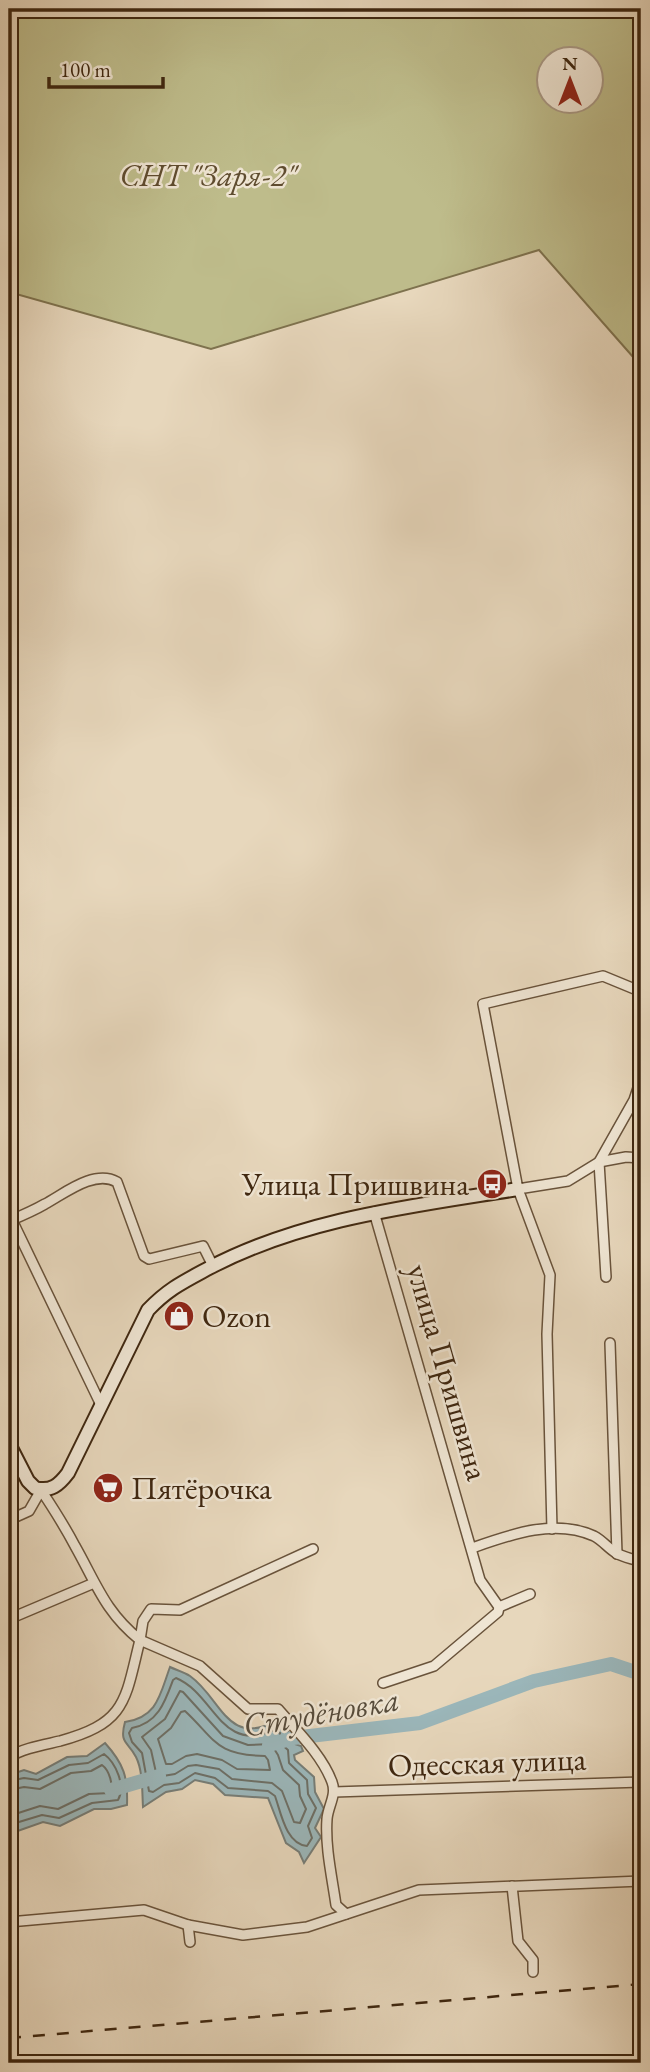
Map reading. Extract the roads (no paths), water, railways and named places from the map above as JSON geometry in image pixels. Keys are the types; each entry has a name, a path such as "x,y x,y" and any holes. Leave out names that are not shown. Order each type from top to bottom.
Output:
{"street":[{"path":"552,1528 547,1334 550,1275 518,1189 483,1004 603,976 637,990 641,998"},
{"path":"606,1277 599,1162 634,1100 641,1079"},
{"path":"9,1444 28,1481 35,1488 53,1488 68,1473 148,1310 166,1291 213,1266 273,1239 374,1212 569,1181 599,1162 641,1157"},
{"path":"102,1405 10,1220 74,1187 97,1179 112,1179 117,1182 144,1256 149,1259 203,1246 213,1266"},
{"name":"улица Пришвина","path":"374,1212 480,1580 499,1607"},
{"path":"610,1343 617,1554"},
{"path":"9,1520 29,1511 41,1490"},
{"path":"41,1490 116,1619 140,1640 200,1666 248,1709 278,1709 303,1737 326,1772 334,1792 327,1817 328,1846 336,1905 346,1914"},
{"path":"472,1548 520,1531 552,1528 595,1537 617,1554 641,1562"},
{"path":"9,1757 19,1751 82,1735 116,1714 125,1700 143,1621 151,1609 180,1610 313,1549"},
{"path":"9,1619 94,1583"},
{"path":"383,1683 434,1666 498,1612 499,1607 530,1594"},
{"name":"Одесская улица","path":"334,1792 641,1782"},
{"path":"9,1922 144,1910 188,1925 243,1935 307,1927 419,1890 641,1881"},
{"path":"512,1886 517,1941 533,1960 533,1972"},
{"path":"188,1925 190,1942"}],"water":[{"path":"170,1667 190,1676 201,1685 235,1724 245,1728 258,1728 274,1722 289,1729 286,1741 301,1746 303,1751 294,1755 295,1760 314,1777 315,1792 324,1809 315,1828 321,1837 304,1863 299,1852 286,1843 268,1798 225,1795 213,1784 195,1780 182,1789 166,1792 143,1807 140,1768 124,1739 123,1729 125,1722 151,1710 160,1695"},
{"path":"105,1743 124,1771 127,1805 94,1809 60,1826 43,1822 9,1834 9,1775 24,1770 36,1774 67,1757 87,1756"}],"waterway":[{"name":"Студёновка","path":"269,1745 293,1738 420,1723 534,1681 611,1664 641,1674"},
{"name":"Студёновка","path":"111,1790 159,1776"}],"railway":[{"path":"9,2038 641,1984"}],"place":[{"name":"Улица Пришвина","path":"492,1184"},
{"name":"Ozon","path":"179,1316"},
{"name":"Пятёрочка","path":"108,1488"}],"park label":[{"name":"СНТ \"Заря-2\"","path":"208,175"}]}
